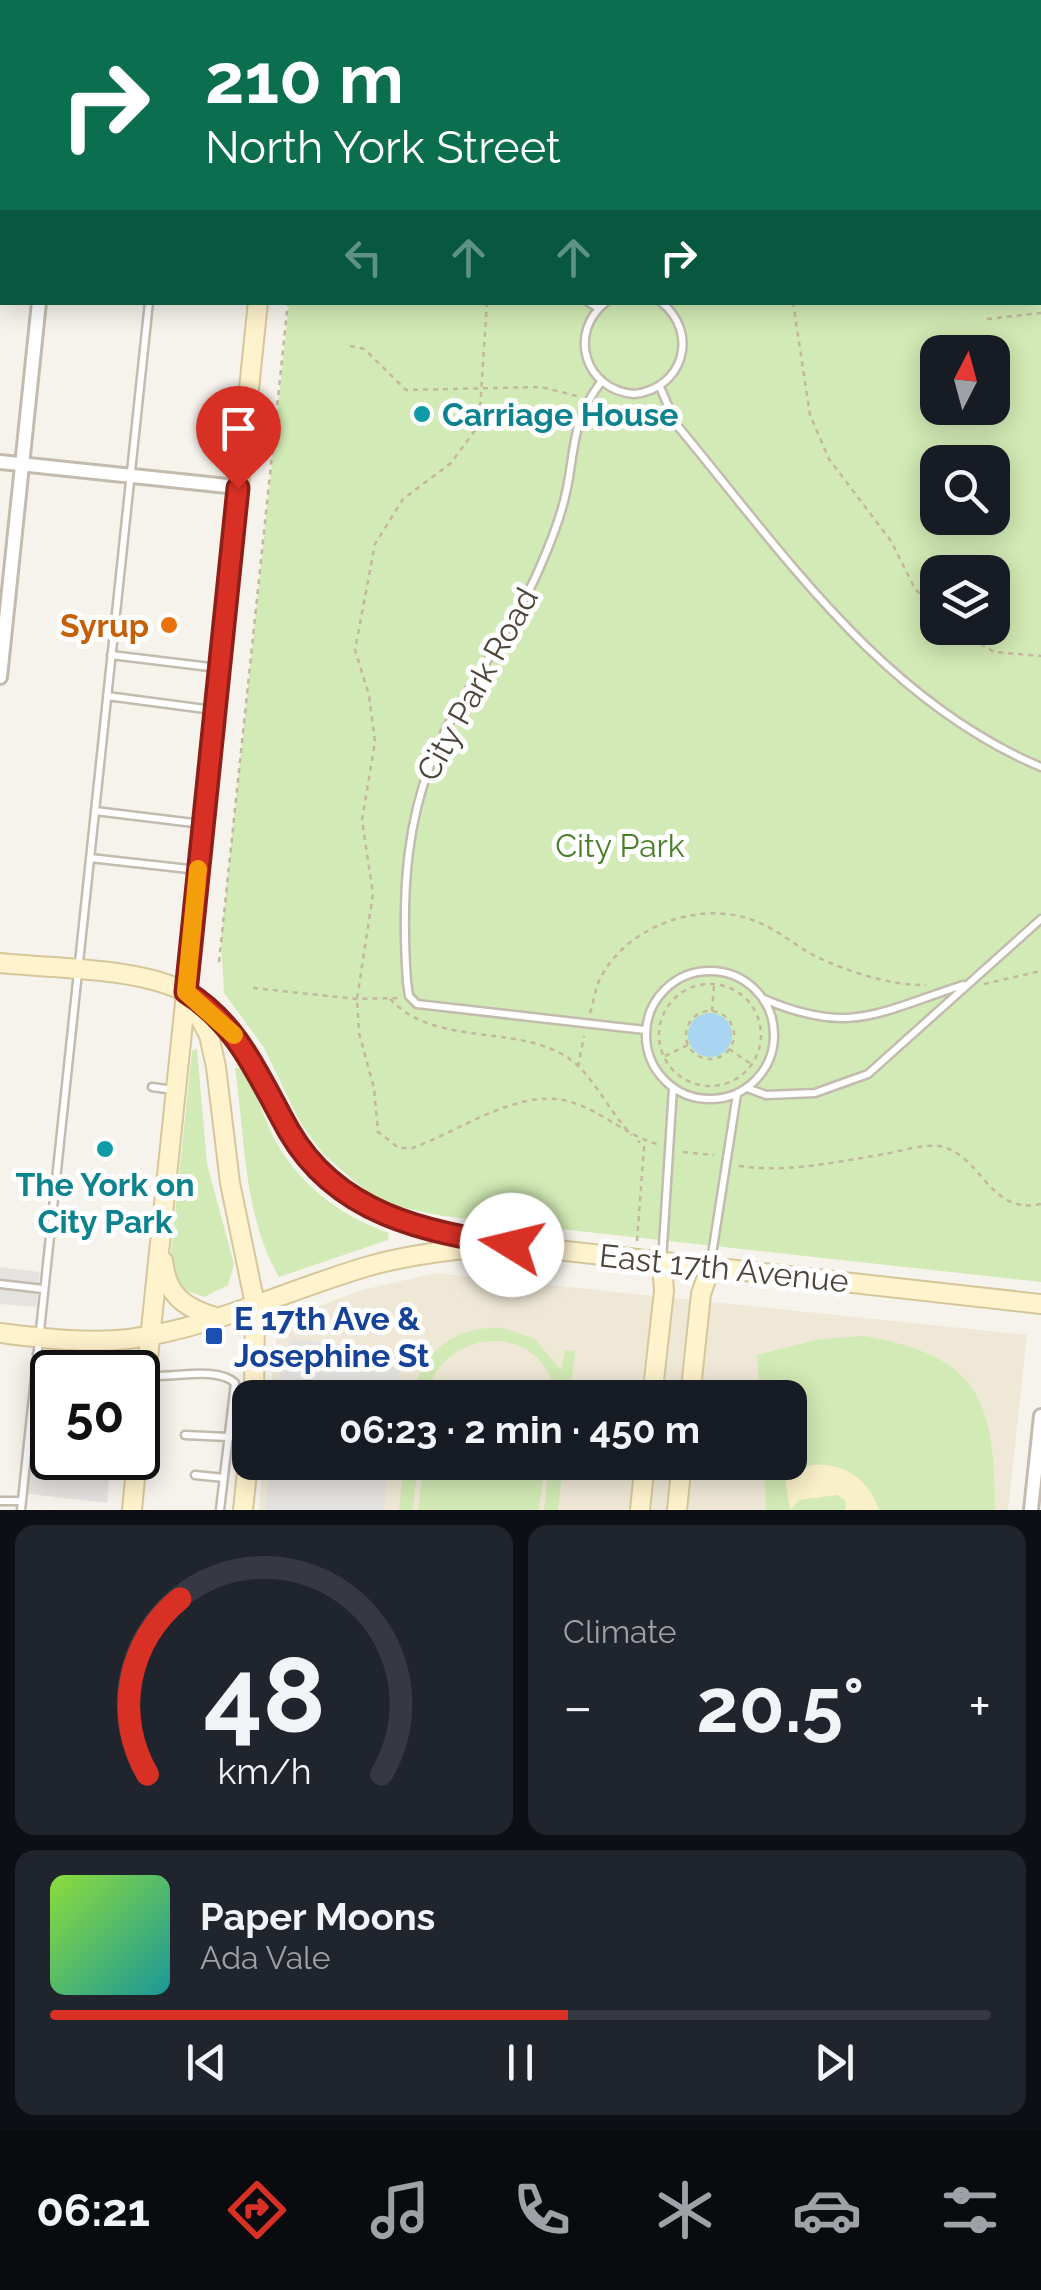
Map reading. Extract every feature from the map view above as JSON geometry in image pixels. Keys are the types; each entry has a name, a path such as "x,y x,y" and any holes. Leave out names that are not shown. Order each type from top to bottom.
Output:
{"main road":[{"path":"149,1350 258,305"},
{"path":"0,963 148,980 186,992 229,1028 259,1071 294,1138 343,1191 401,1223 512,1245"},
{"path":"186,992 212,1044 234,1207 255,1304 254,1380"},
{"path":"160,1230 164,1271 172,1294 190,1308 216,1318"},
{"name":"East 17th Avenue","path":"0,1333 37,1345 150,1335 216,1318 394,1260 512,1245 1041,1304"},
{"path":"654,1380 664,1291 662,1263"},
{"path":"692,1380 701,1294 710,1268"},
{"path":"132,1510 135,1480"},
{"path":"243,1510 246,1480"},
{"path":"640,1510 643,1480"},
{"path":"677,1510 680,1480"}],"street":[{"path":"0,677 40,305"},
{"path":"0,462 238,488"},
{"path":"1031,1510 1041,1416"}],"lane":[{"path":"0,1501 21,1506 69,1080 148,305"},
{"path":"594,305 599,308"},
{"path":"602,305 587,325 584,346 588,365 600,382 625,394 660,386 673,374 683,350 679,323 671,306"},
{"name":"City Park Road","path":"409,996 405,875 418,792 446,728 510,630 540,566 567,492 579,411 600,382"},
{"path":"660,386 676,424 882,666 937,710 1041,766"},
{"path":"111,655 219,668"},
{"path":"107,696 214,710"},
{"path":"95,811 203,824"},
{"path":"90,858 198,870"},
{"path":"746,1088 766,1095 816,1093 868,1074 1041,919"},
{"path":"693,973 726,973 747,982 762,998 774,1030 772,1052 762,1072 737,1094 704,1100 673,1088 651,1062 645,1030 657,998 673,983 693,973"},
{"path":"762,998 820,1020 850,1021 969,984"},
{"path":"409,996 422,1005 588,1020 645,1030"},
{"path":"152,1087 175,1090"},
{"path":"662,1263 673,1088"},
{"path":"710,1268 737,1094"},
{"path":"0,1284 43,1289"},
{"path":"37,1345 39,1350"},
{"path":"160,1376 225,1374 235,1383 220,1510"},
{"path":"184,1435 232,1440"},
{"path":"195,1475 224,1478"}],"path":[{"path":"218,962 288,305"},
{"path":"793,305 810,415 829,459 891,541 920,594"},
{"path":"987,319 1041,313"},
{"path":"350,346 364,350 406,390 541,387 573,392 587,400"},
{"path":"983,645 994,652 1041,656"},
{"path":"578,1067 599,978 618,952 664,923 712,914 753,920 816,956 880,978 936,985"},
{"path":"969,984 1002,983 1041,971"},
{"path":"712,1011 714,984"},
{"path":"714,984 739,994 756,1014 761,1040 752,1064 732,1082 705,1086 680,1077 663,1057 658,1031 668,1006 688,989 714,984"},
{"path":"253,988 390,999 409,996"},
{"path":"390,999 406,1016 475,1034 527,1040 564,1055 578,1067 619,1122 644,1146 637,1241"},
{"path":"688,1046 690,1022 712,1011"},
{"path":"712,1011 732,1025 730,1049"},
{"path":"663,1057 688,1046"},
{"path":"688,1046 708,1059 730,1049"},
{"path":"730,1049 752,1064"},
{"path":"739,1166 793,1170 934,1146 967,1160 1000,1197 1015,1204 1041,1204"},
{"path":"684,1152 714,1155"}],"shaded area":[{"path":"0,1267 40,1272 36,1307 0,1304"},
{"path":"435,1273 1027,1335 1008,1510 259,1510 262,1480 807,1480 807,1380 272,1380 278,1322 358,1291"},
{"path":"292,1339 402,1352 399,1380 279,1380 281,1359"},
{"path":"29,1417 30,1480 109,1480 107,1503 21,1493"},
{"path":"268,1480 387,1480 384,1510 265,1510"}],"green space":[{"name":"City Park","path":"289,305 1041,305 1041,1282 443,1216 400,1207 368,1193 323,1154 300,1122 263,1046 224,993 221,941"},
{"path":"197,1049 207,1164 234,1264 228,1285 204,1297 177,1287 170,1261 192,1051"},
{"path":"241,1067 271,1132 292,1166 336,1206 389,1233 388,1240 279,1277 258,1228 247,1175 235,1068"},
{"path":"486,1328 503,1328 535,1339 561,1370 565,1350 575,1351 572,1380 550,1380 534,1355 515,1344 494,1341 472,1345 452,1356 433,1380 417,1380 423,1366 443,1344"},
{"path":"864,1336 903,1345 933,1356 956,1371 973,1390 984,1412 991,1440 995,1510 766,1510 765,1480 807,1480 807,1380 759,1380 757,1355 820,1339"},
{"path":"402,1480 416,1480 413,1510 399,1510"},
{"path":"422,1480 543,1480 539,1510 418,1510"},
{"path":"547,1480 561,1480 558,1510 544,1510"}],"sand":[{"path":"834,1466 854,1475 869,1489 879,1510 846,1510 845,1500 837,1495 799,1500 790,1510 785,1480 807,1480 807,1467"}],"water":[{"path":"710,1013 726,1019 732,1035 726,1051 710,1057 694,1051 688,1035 694,1019"}],"slow traffic":[{"path":"198,869 186,992 209,1008 234,1035"}],"place":[{"name":"Carriage House","path":"422,414"},
{"name":"Syrup","path":"169,625"},
{"name":"The York on City Park","path":"105,1149"},
{"name":"E 17th Ave & Josephine St","path":"214,1336"}],"route":[{"path":"238,488 186,992 229,1028 259,1071 294,1138 343,1191 380,1215 401,1223 512,1245"}]}
